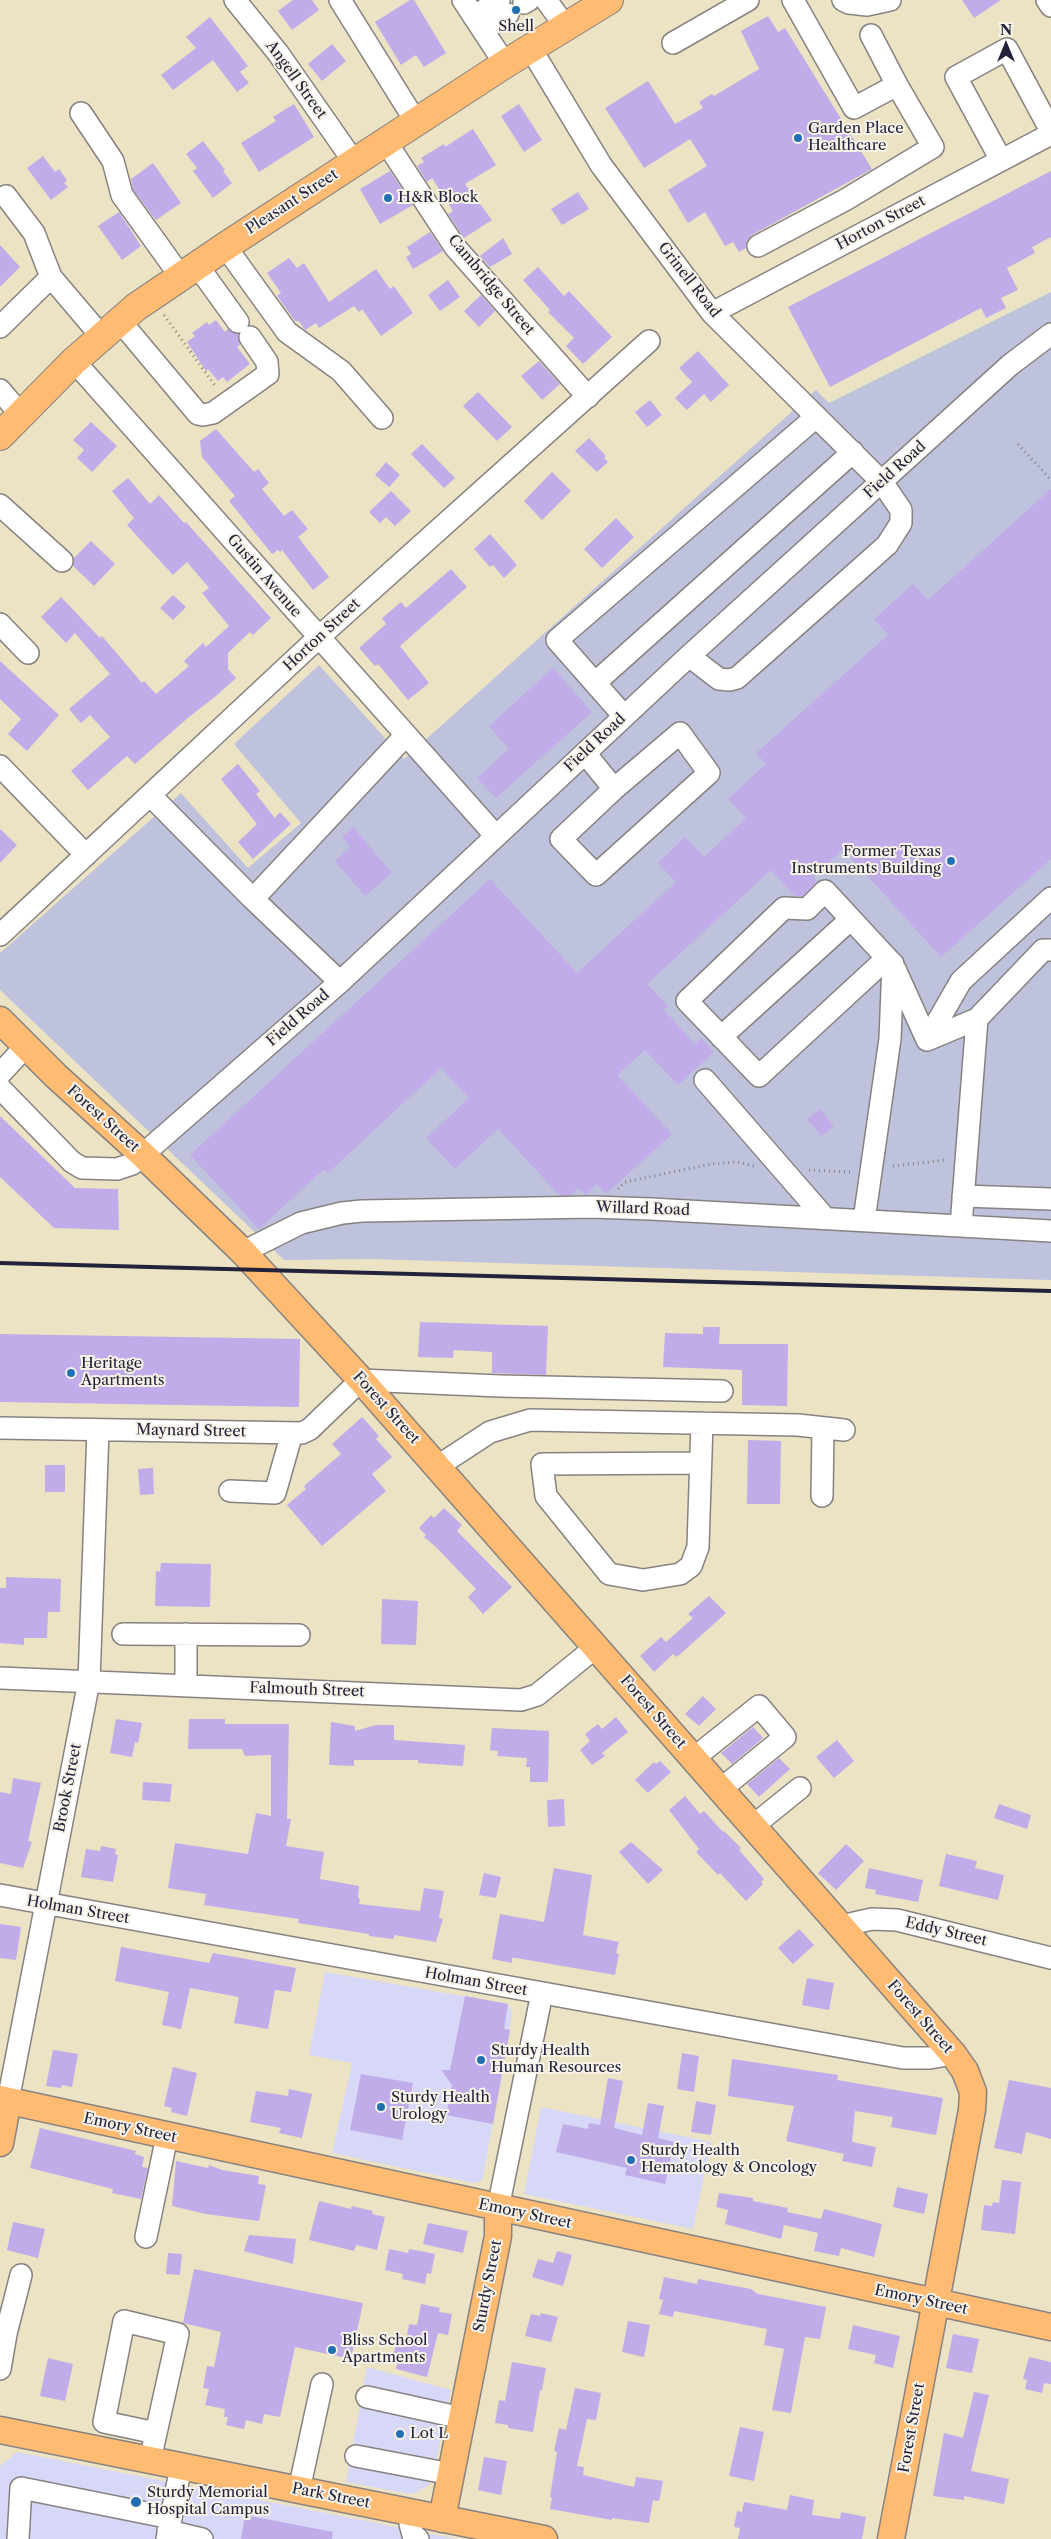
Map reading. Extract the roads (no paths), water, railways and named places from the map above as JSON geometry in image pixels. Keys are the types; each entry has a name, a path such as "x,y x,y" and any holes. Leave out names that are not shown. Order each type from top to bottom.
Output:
{"highway":[{"name":"Pleasant Street","path":"0,436 74,361 136,307 225,246 354,162 505,64 609,0"}],"main road":[{"name":"Forest Street","path":"0,1020 243,1252 361,1380 953,2054 970,2081 973,2104 891,2539"},
{"name":"Emory Street","path":"4,2100 1051,2327"},
{"name":"Brook Street","path":"0,2143 4,2100"},
{"name":"Sturdy Street","path":"442,2519 498,2236 498,2208"},
{"name":"Park Street","path":"0,2430 544,2539"}],"street":[{"name":"Angell Street","path":"235,0 278,53 354,162"},
{"path":"340,0 416,122"},
{"path":"546,0 565,26"},
{"path":"673,43 748,0"},
{"path":"793,0 854,108 898,85"},
{"path":"843,0 849,3 867,5 890,0"},
{"path":"1048,0 1051,6"},
{"path":"505,64 473,15 515,4"},
{"path":"758,246 845,200 933,148 871,35"},
{"name":"Grinell Road","path":"531,49 601,165 712,312 882,482 902,510 901,523 882,549 737,678 729,680 719,679 689,656"},
{"path":"1001,160 956,77 1008,49 1051,132"},
{"path":"6,196 34,233 51,277 111,329 198,414 214,413 268,374 267,362 244,329 189,271 122,195 113,161 81,113"},
{"name":"Horton Street","path":"712,312 1051,132"},
{"name":"Cambridge Street","path":"386,142 456,247 588,397"},
{"path":"225,246 287,332 341,371 382,418"},
{"path":"0,327 51,277"},
{"name":"Field Road","path":"0,1088 72,1162 82,1168 117,1169 132,1164 340,982 495,835 689,656 1010,364 1051,334"},
{"name":"Horton Street","path":"0,936 318,638 588,397 649,340"},
{"name":"Gustin Avenue","path":"74,361 318,638 495,835"},
{"path":"0,390 20,414"},
{"path":"624,716 557,640 816,416"},
{"path":"596,682 853,452"},
{"path":"0,505 62,561"},
{"path":"0,624 28,653"},
{"path":"680,733 709,773 596,875 561,838 614,789 680,733"},
{"path":"252,899 406,736"},
{"path":"584,753 614,789"},
{"path":"0,766 86,855"},
{"path":"150,795 252,899 340,982"},
{"path":"890,961 759,1076 687,1002 784,908 807,909 825,891 890,961 927,1040"},
{"path":"927,1040 961,981 1051,898"},
{"path":"721,1037 851,919"},
{"path":"927,1040 977,1019 1043,950 1051,950"},
{"path":"864,1220 890,1039 890,961"},
{"path":"961,1226 977,1019"},
{"path":"0,1074 26,1046"},
{"path":"704,1080 825,1218"},
{"path":"963,1196 1051,1199"},
{"name":"Willard Road","path":"243,1252 301,1223 342,1213 362,1211 592,1207 1051,1231"},
{"path":"361,1380 500,1386 722,1391"},
{"name":"Maynard Street","path":"0,1428 302,1433 310,1429 361,1380"},
{"path":"438,1466 490,1432 530,1420 798,1425 844,1430"},
{"path":"700,1463 542,1464 546,1496 609,1574 643,1580 680,1574 690,1566 698,1547 702,1423"},
{"path":"822,1496 823,1428"},
{"name":"Brook Street","path":"4,2100 46,1904 89,1681 98,1430"},
{"path":"230,1491 275,1493 292,1433"},
{"path":"122,1634 299,1635"},
{"path":"186,1634 186,1685"},
{"name":"Falmouth Street","path":"0,1678 521,1700 537,1695 596,1647"},
{"path":"694,1758 759,1706 785,1737 721,1789"},
{"path":"753,1826 800,1788"},
{"name":"Holman Street","path":"0,1895 903,2058 930,2058 953,2054"},
{"name":"Eddy Street","path":"841,1926 872,1919 897,1920 1051,1958"},
{"name":"Sturdy Street","path":"498,2208 542,1993"},
{"path":"146,2237 167,2136"},
{"path":"0,2369 3,2333 21,2275"},
{"path":"150,2460 156,2434 178,2334 124,2321 104,2422 156,2434"},
{"path":"299,2490 322,2384"},
{"path":"367,2397 462,2418"},
{"path":"356,2456 451,2474"},
{"path":"169,2529 181,2466"},
{"path":"18,2539 21,2488 202,2539"},
{"path":"414,2513 410,2524 413,2535 418,2539"}],"railway":[{"path":"0,1263 1051,1291"}],"place":[{"name":"Shell","path":"516,10"},
{"name":"Garden Place Healthcare","path":"798,138"},
{"name":"H&R Block","path":"388,198"},
{"name":"Former Texas Instruments Building","path":"951,861"},
{"name":"Heritage Apartments","path":"71,1373"},
{"name":"Sturdy Health Human Resources","path":"481,2060"},
{"name":"Sturdy Health Urology","path":"381,2107"},
{"name":"Sturdy Health Hematology & Oncology","path":"631,2160"},
{"name":"Bliss School Apartments","path":"332,2350"},
{"name":"Lot L","path":"400,2434"},
{"name":"Sturdy Memorial Hospital Campus","path":"136,2502"}]}
